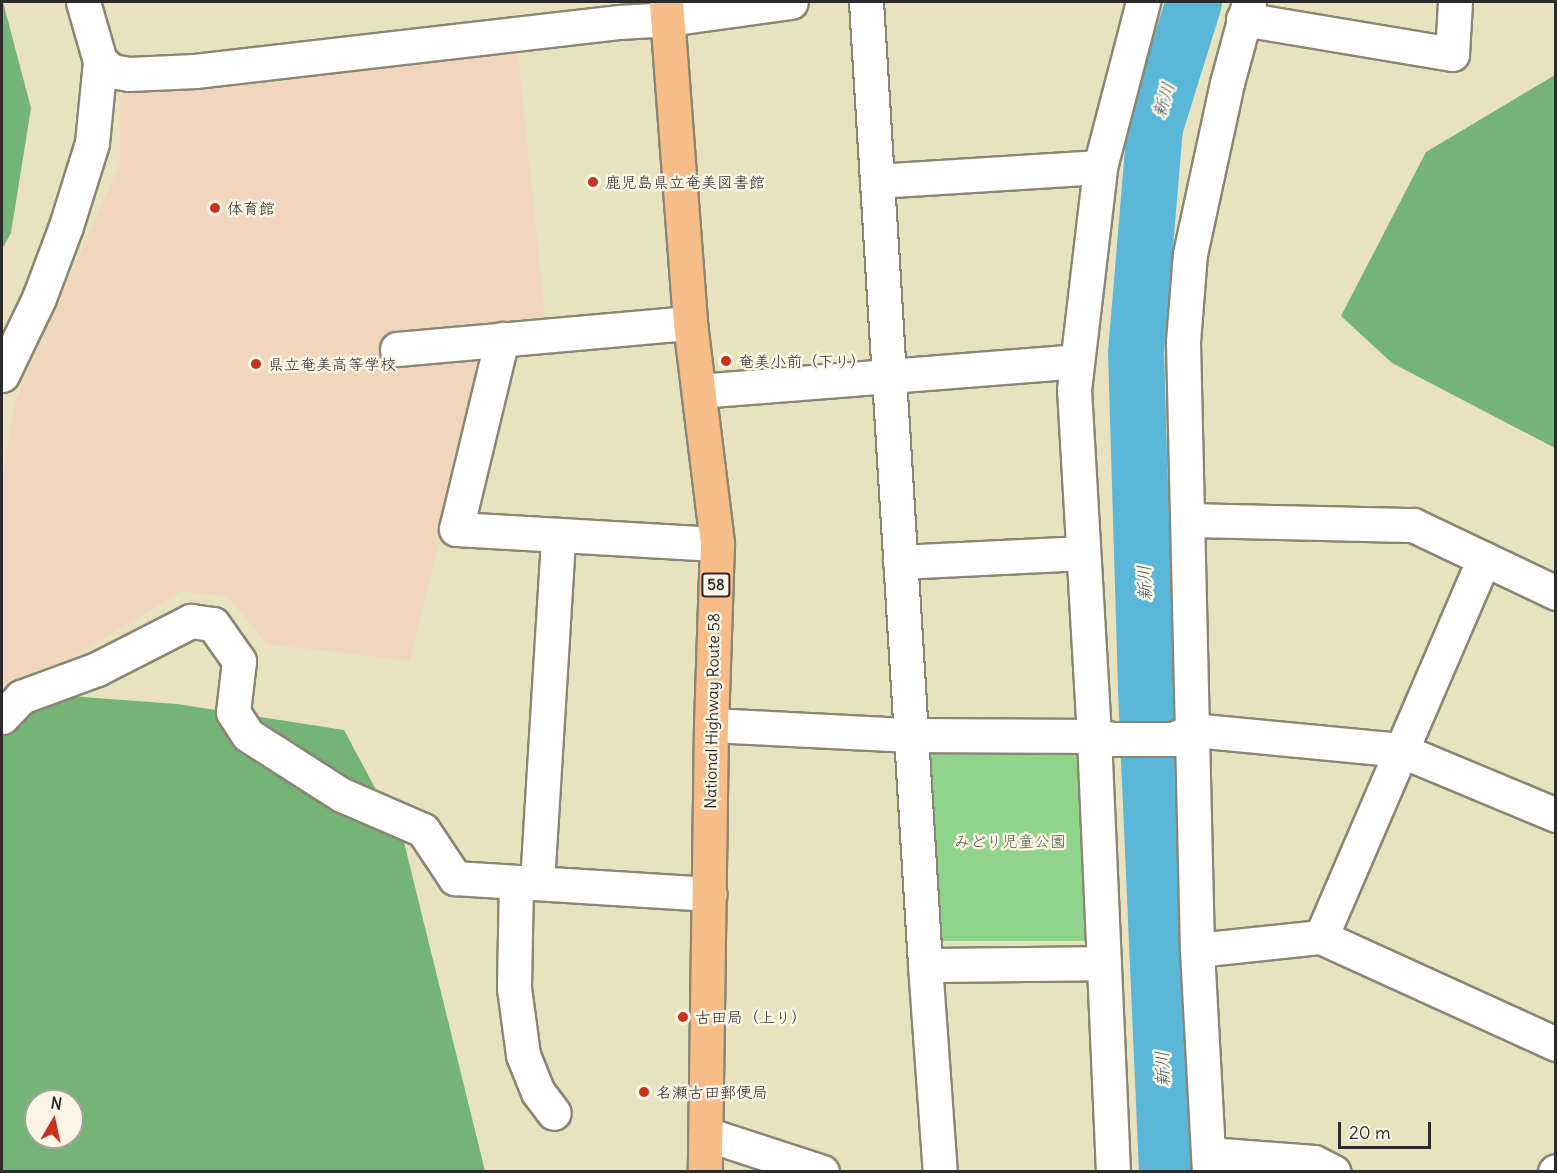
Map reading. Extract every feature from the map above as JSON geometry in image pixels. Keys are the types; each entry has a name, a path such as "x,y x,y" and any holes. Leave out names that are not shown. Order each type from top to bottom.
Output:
{"highway":[{"name":"National Highway Route 58","path":"667,10 690,323 717,544 711,725 705,1172"}],"street":[{"path":"2,375 39,298 66,226 92,143 100,61 83,2"},
{"path":"100,61 112,71 129,74 195,71 620,22 667,10 791,2"},
{"path":"866,2 925,965 940,1172"},
{"path":"1113,1172 1104,963 1103,738 1083,553 1074,390 1100,167 1143,2"},
{"path":"1334,1172 1314,1162 1208,1163 1183,734 1189,520 1183,342 1190,254 1246,10 1452,54 1455,2"},
{"path":"877,181 1100,167"},
{"path":"397,349 690,323"},
{"path":"502,339 456,529 717,544"},
{"path":"699,391 889,374 1076,361"},
{"path":"1189,520 1413,525 1556,592"},
{"path":"554,1113 538,1092 523,1055 514,988 527,882 558,535"},
{"path":"900,562 1083,553"},
{"path":"1321,938 1484,559"},
{"path":"2,717 21,697 97,669 191,621 213,624 239,661 233,712 248,735 342,795 423,830 455,878 709,894"},
{"path":"711,725 911,735 1103,738 1183,734 1400,750 1556,816"},
{"path":"1197,950 1321,938 1556,1044"},
{"path":"925,965 1104,963"},
{"path":"706,1134 822,1172"}],"shaded area":[{"name":"県立奄美高等学校","path":"517,45 546,326 490,330 410,661 267,644 227,596 181,592 20,688 2,709 2,480 16,399 120,163 120,94"}],"green space":[{"path":"3,2 31,108 11,233 2,249"},
{"path":"1555,75 1555,448 1392,363 1341,316 1426,152"},
{"path":"2,691 177,704 344,730 404,842 485,1171 2,1171"},
{"name":"みどり児童公園","path":"925,741 1085,741 1085,941 925,941"}],"waterway":[{"name":"新川","path":"1167,1172 1146,687 1136,353 1155,128 1194,2"}],"place":[{"name":"鹿児島県立奄美図書館","path":"593,182"},
{"name":"体育館","path":"215,208"},
{"name":"奄美小前（下り）","path":"726,361"},
{"name":"県立奄美高等学校","path":"256,364"},
{"name":"古田局（上り）","path":"683,1017"},
{"name":"名瀬古田郵便局","path":"644,1092"}]}
